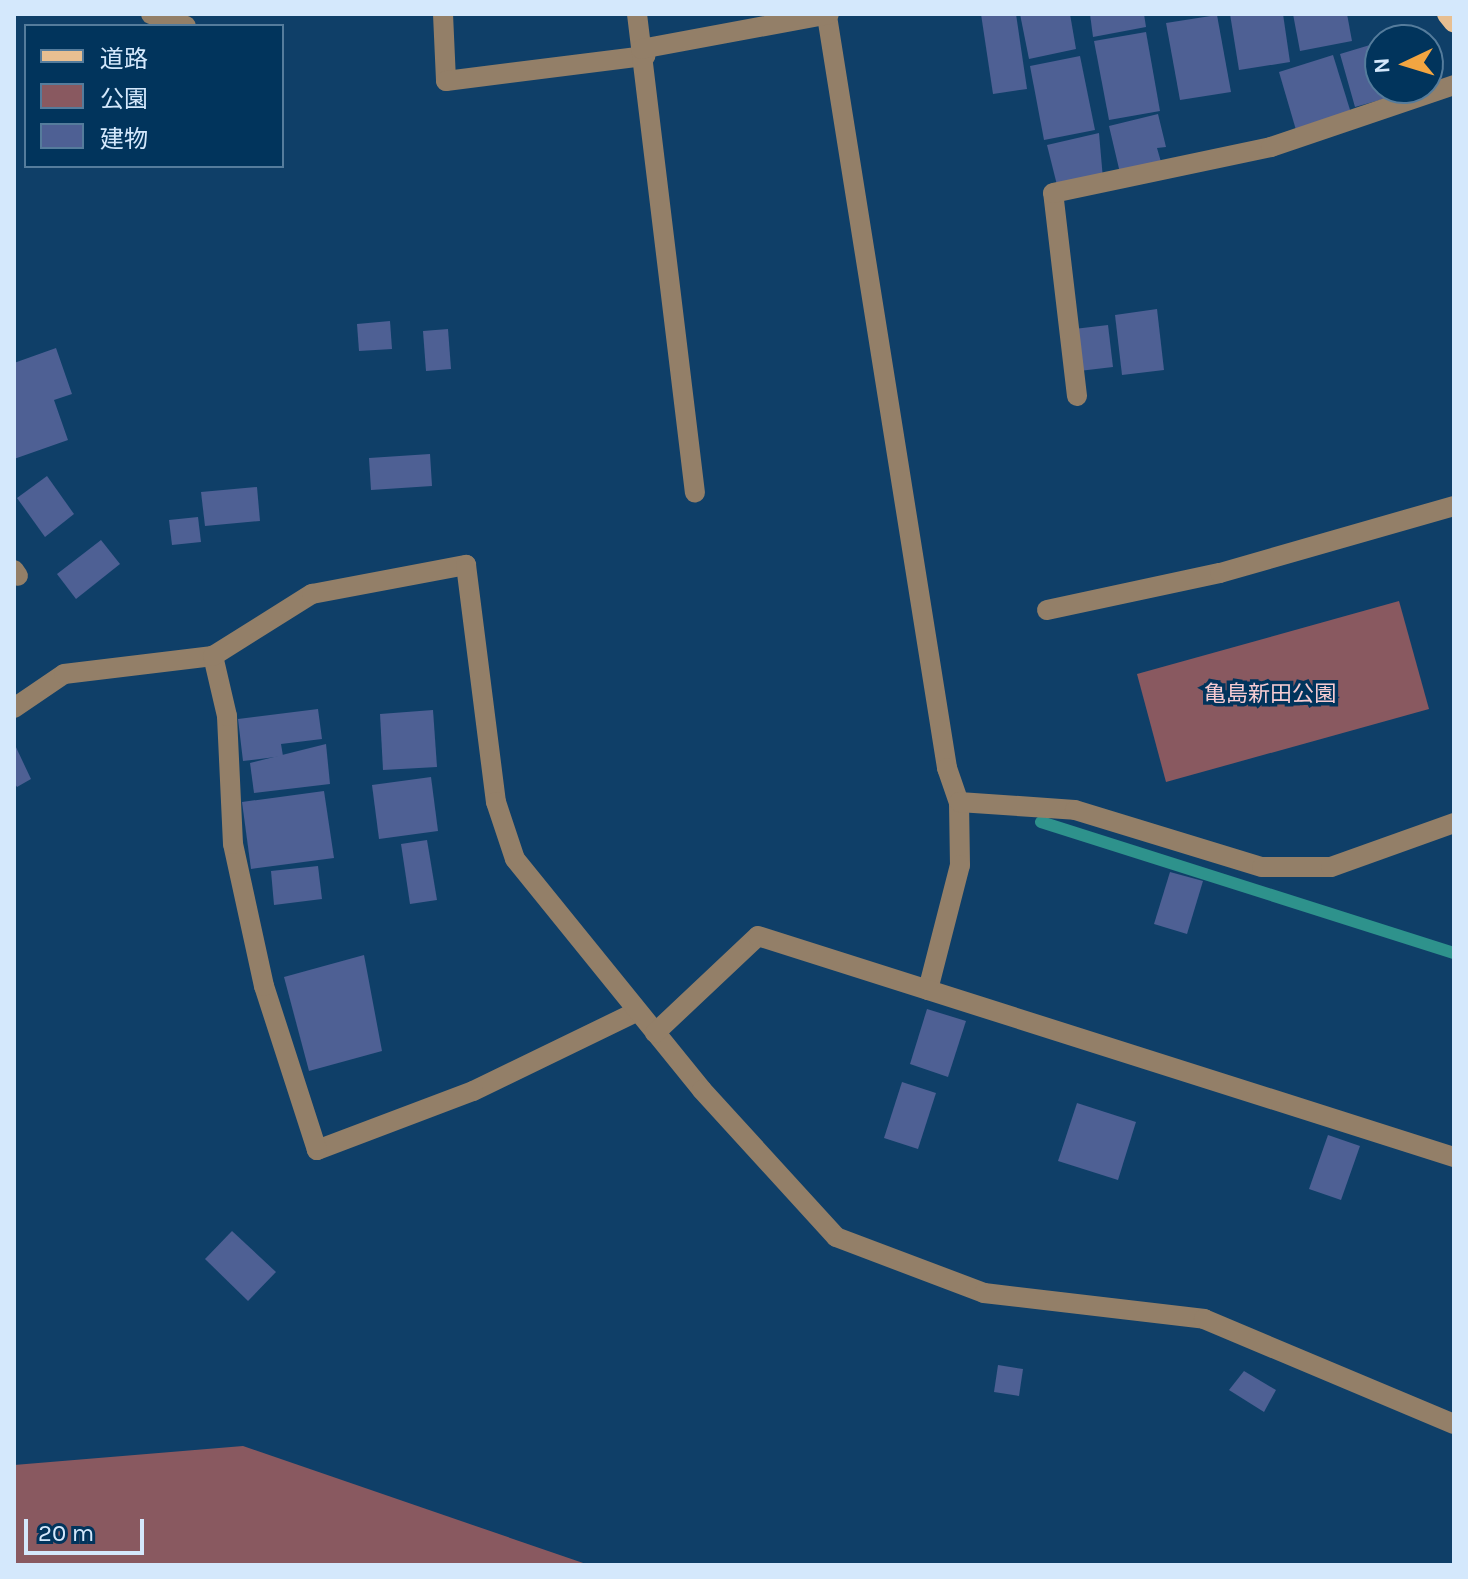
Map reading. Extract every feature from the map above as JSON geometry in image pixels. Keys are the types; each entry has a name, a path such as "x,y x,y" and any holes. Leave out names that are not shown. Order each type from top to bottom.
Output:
{"main road":[{"path":"1447,14 1454,23"}],"street":[{"path":"151,14 180,24"},
{"path":"443,14 446,81 643,52 828,15 945,753 959,802 960,865 928,990"},
{"path":"637,14 695,493"},
{"path":"1077,396 1053,193 1271,147 1454,85"},
{"path":"1047,610 1220,573 1454,506"},
{"path":"14,708 64,674 213,656 312,594 466,565 496,802 515,859 636,1012 836,1237 984,1293 1204,1319 1454,1424"},
{"path":"213,656 227,716 233,844 264,986 317,1150 473,1091 636,1012"},
{"path":"959,802 1075,810 1262,867 1331,867 1454,823"},
{"path":"655,1033 758,936 1454,1157"}],"green space":[{"name":"亀島新田公園","path":"1399,601 1429,709 1166,782 1137,674"},
{"path":"243,1446 589,1565 14,1565 14,1465"}],"building":[{"path":"981,14 1016,14 1027,89 993,94"},
{"path":"1020,14 1070,14 1076,49 1029,59"},
{"path":"1090,14 1144,14 1146,27 1093,37"},
{"path":"1230,14 1283,14 1290,62 1239,70"},
{"path":"1293,14 1347,14 1352,41 1300,51"},
{"path":"1217,15 1231,92 1180,100 1166,23"},
{"path":"1146,32 1160,111 1109,120 1094,41"},
{"path":"1364,47 1366,104 1355,107 1340,54"},
{"path":"1333,55 1351,113 1296,130 1279,72"},
{"path":"1080,56 1095,130 1044,140 1030,66"},
{"path":"1158,114 1166,147 1157,148 1161,162 1120,173 1109,126"},
{"path":"1099,133 1103,179 1058,189 1047,145"},
{"path":"1157,309 1164,370 1122,375 1115,315"},
{"path":"390,321 392,349 359,351 357,324"},
{"path":"1108,325 1113,367 1079,371 1074,329"},
{"path":"448,329 451,369 426,371 423,331"},
{"path":"56,348 72,394 54,400 68,440 14,459 14,363"},
{"path":"430,454 432,486 371,490 369,458"},
{"path":"47,476 74,514 45,537 17,498"},
{"path":"257,487 260,521 205,526 201,492"},
{"path":"198,517 201,542 172,545 169,520"},
{"path":"101,540 120,564 76,599 57,574"},
{"path":"318,709 322,739 281,744 283,756 243,761 238,719"},
{"path":"433,710 437,767 383,770 380,714"},
{"path":"14,743 31,779 17,787 14,782"},
{"path":"326,744 330,784 254,793 250,763"},
{"path":"431,777 438,831 379,839 372,785"},
{"path":"324,791 334,858 251,869 242,802"},
{"path":"427,840 437,900 410,904 401,844"},
{"path":"318,866 322,899 274,905 271,871"},
{"path":"1170,872 1203,881 1187,934 1154,924"},
{"path":"364,955 382,1051 309,1071 284,977"},
{"path":"927,1009 966,1021 948,1077 910,1064"},
{"path":"902,1082 936,1093 918,1149 884,1138"},
{"path":"1077,1103 1136,1122 1118,1180 1058,1161"},
{"path":"1328,1135 1360,1146 1341,1200 1309,1189"},
{"path":"232,1231 276,1272 248,1301 205,1259"},
{"path":"998,1365 1023,1369 1019,1396 994,1392"},
{"path":"1244,1371 1276,1390 1264,1412 1229,1390"}],"waterway":[{"path":"1041,822 1454,953"}]}
